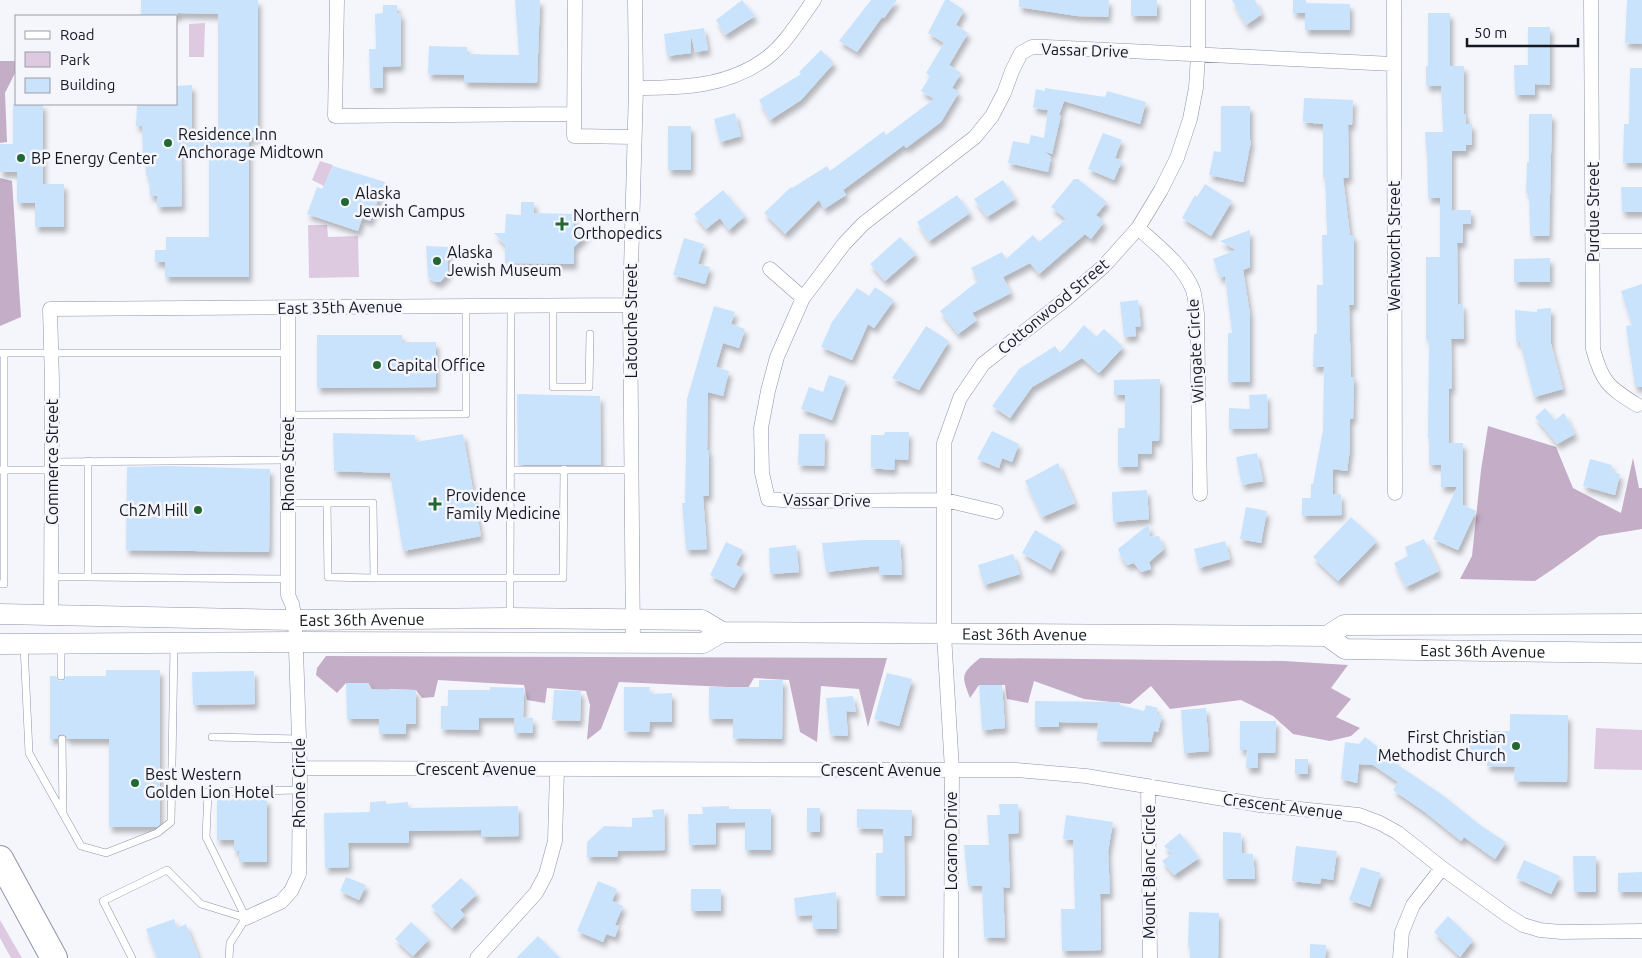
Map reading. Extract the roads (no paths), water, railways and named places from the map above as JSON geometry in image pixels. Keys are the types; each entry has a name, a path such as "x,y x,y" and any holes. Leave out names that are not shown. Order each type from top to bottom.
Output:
{"highway":[{"path":"0,859 54,958"}],"main road":[{"name":"East 36th Avenue","path":"0,614 294,620 633,618 702,620 722,632 944,634 1327,636 1344,625 1642,624"},
{"name":"East 36th Avenue","path":"0,644 174,642 703,643 722,632"},
{"name":"East 36th Avenue","path":"1327,636 1345,649 1642,653"}],"street":[{"path":"337,0 335,116 574,114"},
{"path":"575,0 574,136 634,137"},
{"name":"Latouche Street","path":"633,642 630,305 636,88 635,0"},
{"path":"636,88 702,85 748,69 768,56 784,41 814,0"},
{"name":"Cottonwood Street","path":"944,634 944,443 960,398 983,364 1066,299 1104,266 1138,228 1161,190 1177,158 1190,119 1196,88 1198,0"},
{"name":"Wentworth Street","path":"1394,0 1395,493"},
{"name":"Purdue Street","path":"1591,0 1593,349 1599,371 1613,390 1637,405"},
{"name":"Vassar Drive","path":"944,500 797,501 768,499 762,473 761,428 777,357 804,298 844,244 862,224 975,137 992,116 1021,53 1032,48 1046,47 1393,64"},
{"name":"Wingate Circle","path":"1138,228 1182,270 1193,290 1197,314 1200,494"},
{"path":"1593,241 1642,241"},
{"path":"770,269 804,298"},
{"name":"East 35th Avenue","path":"50,310 630,305"},
{"name":"Rhone Street","path":"288,308 288,596 294,620"},
{"name":"Commerce Street","path":"50,310 51,614"},
{"path":"944,500 996,512"},
{"name":"Rhone Circle","path":"246,918 281,902 291,891 299,874 300,768 294,620"},
{"name":"Locarno Drive","path":"944,634 952,770 951,958"},
{"name":"Crescent Avenue","path":"300,768 1016,770 1086,776 1260,805 1359,815 1380,823 1398,833 1442,868 1523,925 1540,930 1561,932 1642,931"},
{"path":"477,958 536,893 546,874 554,841 557,770"},
{"name":"Mount Blanc Circle","path":"1148,786 1150,958"},
{"path":"1400,958 1402,932 1412,905 1442,868"}],"lane":[{"path":"288,415 466,414 466,306"},
{"path":"510,618 511,306"},
{"path":"553,306 553,387 589,388 590,334"},
{"path":"0,584 4,584 2,353 288,353"},
{"path":"2,470 88,461 288,460"},
{"path":"88,461 88,577"},
{"path":"510,470 632,470"},
{"path":"327,503 328,577 563,578 564,470"},
{"path":"288,503 373,503 374,578"},
{"path":"51,577 288,579"},
{"path":"24,644 29,753 81,846 106,852 157,833 171,822 174,642"},
{"path":"60,643 61,676"},
{"path":"212,737 299,739"},
{"path":"62,739 63,813"},
{"path":"246,918 206,837 208,792 300,790"},
{"path":"132,958 103,901 166,870 201,904 246,918"},
{"path":"229,958 230,943 246,918"}],"place":[{"name":"Residence Inn Anchorage Midtown","path":"168,143"},
{"name":"BP Energy Center","path":"21,158"},
{"name":"Alaska Jewish Campus","path":"345,202"},
{"name":"Northern Orthopedics","path":"562,224"},
{"name":"Alaska Jewish Museum","path":"437,261"},
{"name":"Capital Office","path":"377,365"},
{"name":"Providence Family Medicine","path":"435,504"},
{"name":"Ch2M Hill","path":"198,510"},
{"name":"First Christian Methodist Church","path":"1516,746"},
{"name":"Best Western Golden Lion Hotel","path":"135,783"}]}
